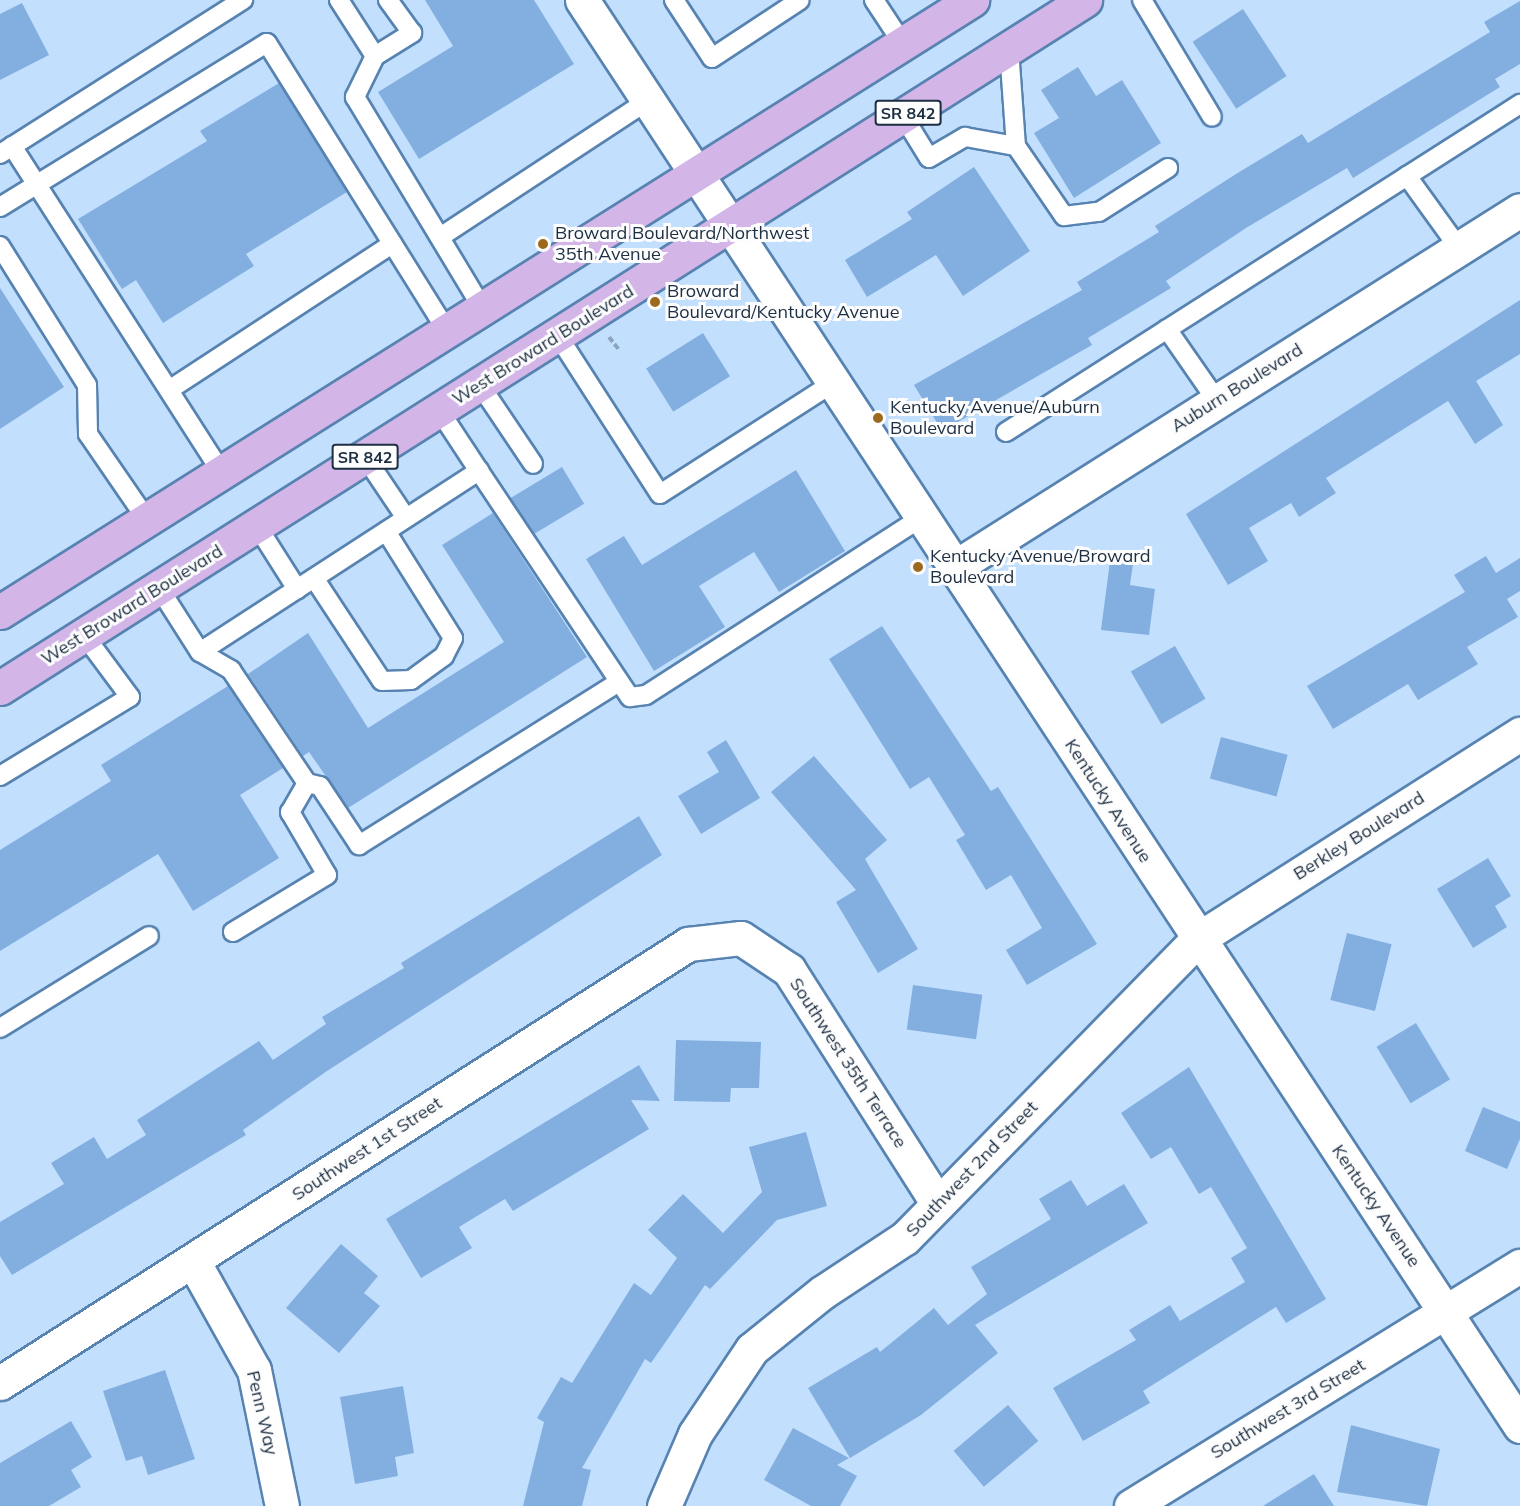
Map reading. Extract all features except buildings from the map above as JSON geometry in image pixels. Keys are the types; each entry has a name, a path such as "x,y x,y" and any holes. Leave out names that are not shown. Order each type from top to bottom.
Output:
{"main road":[{"path":"0,612 972,0"},
{"name":"West Broward Boulevard","path":"0,688 558,336 1084,0"}],"street":[{"name":"Kentucky Avenue","path":"582,0 695,176 731,226 1520,1426"},
{"name":"Auburn Boulevard","path":"955,567 1520,210"},
{"name":"Berkley Boulevard","path":"1198,939 1520,734"},
{"name":"Southwest 35th Terrace","path":"741,938 789,970 938,1204"},
{"name":"Southwest 1st Street","path":"0,1383 687,944 741,938"},
{"name":"Southwest 2nd Street","path":"664,1506 695,1434 752,1349 822,1292 905,1238 1198,939"},
{"name":"Penn Way","path":"193,1261 254,1370 282,1506"},
{"name":"Southwest 3rd Street","path":"1131,1506 1447,1314 1520,1266"}],"lane":[{"path":"222,473 40,186 6,150 243,0"},
{"path":"388,0 411,33 375,56 355,98 483,309"},
{"path":"674,0 712,58 801,0"},
{"path":"874,0 903,44"},
{"path":"1142,0 1212,117"},
{"path":"345,2 375,56"},
{"path":"0,207 40,186 267,43 447,332"},
{"path":"1009,49 1016,146 1064,216 1099,212 1168,168"},
{"path":"440,237 647,101"},
{"path":"1006,432 1520,104"},
{"path":"903,116 929,158 965,137 1016,146"},
{"path":"1407,176 1459,248"},
{"path":"170,390 392,244"},
{"path":"0,246 87,385 88,434 147,520"},
{"path":"1167,329 1217,401"},
{"path":"558,336 660,494 833,382"},
{"path":"480,385 533,464"},
{"path":"439,411 630,697 646,695 922,517"},
{"path":"365,458 406,518"},
{"path":"200,652 479,471"},
{"path":"257,525 297,589"},
{"path":"314,578 382,681 411,680 444,656 453,638 386,531"},
{"path":"159,588 200,652 231,670 307,783 320,786 359,845 619,682"},
{"path":"0,776 130,698 84,635"},
{"path":"233,932 327,875 290,812 307,783"},
{"path":"0,1028 148,936"}],"path":[{"path":"607,333 619,350"}],"place":[{"name":"Broward Boulevard/Northwest 35th Avenue","path":"543,244"},
{"name":"Broward Boulevard/Kentucky Avenue","path":"655,302"},
{"name":"Kentucky Avenue/Auburn Boulevard","path":"878,418"},
{"name":"Kentucky Avenue/Broward Boulevard","path":"918,567"}]}
